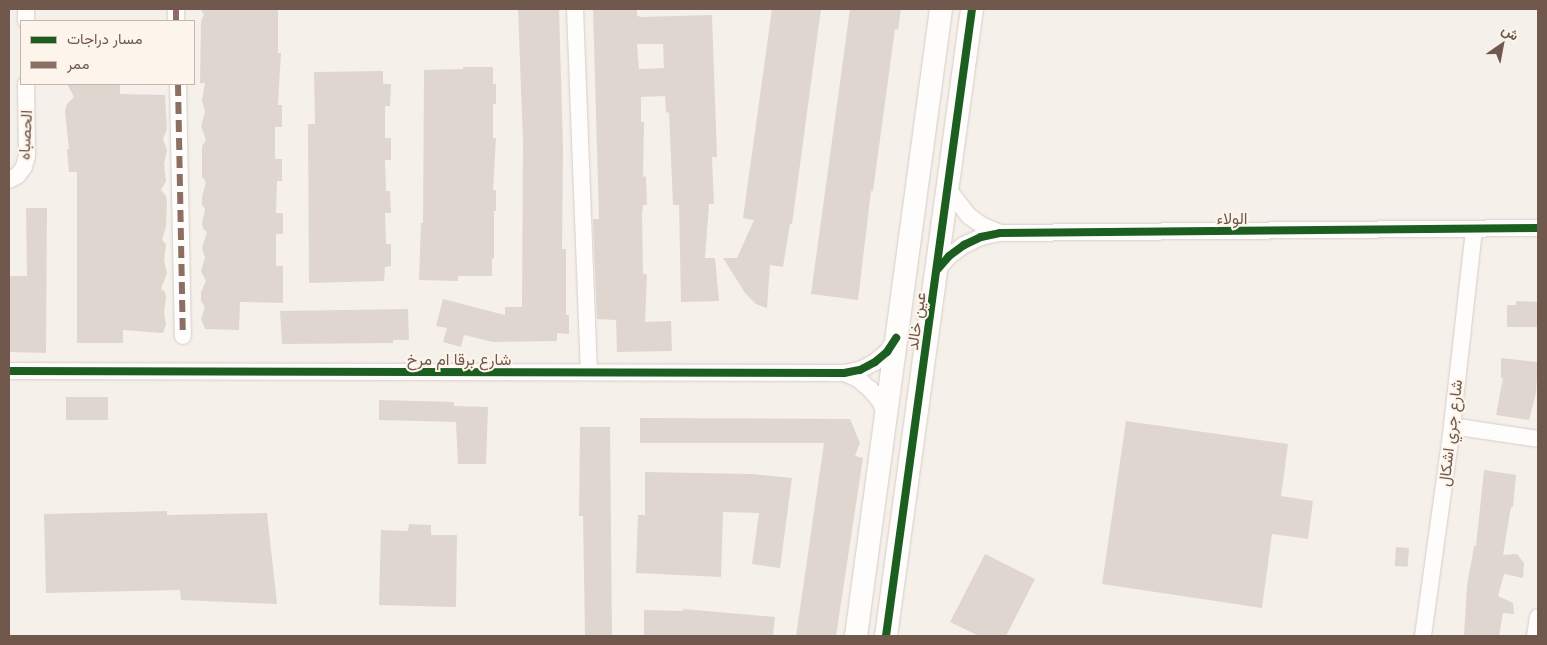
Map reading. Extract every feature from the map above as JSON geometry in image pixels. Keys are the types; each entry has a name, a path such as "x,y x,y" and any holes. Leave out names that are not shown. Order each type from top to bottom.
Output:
{"street":[{"path":"575,9 589,372"},
{"name":"عين خالد","path":"856,636 941,9"},
{"name":"عين خالد","path":"886,636 972,9"},
{"name":"الحصباه","path":"9,180 18,175 24,167 27,156 26,85"},
{"path":"178,85 183,336"},
{"name":"الولاء","path":"947,188 969,216 983,226 1000,233"},
{"name":"الولاء","path":"937,270 949,256 964,245 981,237 1000,233 1538,228"},
{"name":"شارع جري اشكال","path":"1423,636 1452,426 1474,230"},
{"name":"شارع برقا ام مرخ","path":"9,371 844,373 860,370 875,362 887,352 896,338"},
{"name":"شارع برقا ام مرخ","path":"844,373 858,379 870,389 880,401 886,415"},
{"path":"1452,426 1538,439"},
{"path":"1535,636 1538,617"}],"building":[{"path":"201,9 278,9 278,53 281,53 278,105 282,105 282,127 275,127 275,159 282,159 282,181 277,181 276,213 283,213 283,234 276,234 276,266 283,266 283,303 240,302 239,330 205,329 201,319 205,307 201,301 201,292 206,281 201,271 205,258 202,248 207,232 203,229 202,224 205,209 202,205 202,197 206,182 202,177 202,146 206,140 201,126 205,112 202,100 205,83 200,83 201,21 204,15"},
{"path":"518,9 559,9 563,148 562,249 566,249 566,315 569,315 569,334 557,333 557,341 493,342 464,335 461,347 443,342 447,328 436,326 443,299 505,315 505,307 522,307 523,142"},
{"path":"593,9 637,9 637,15 640,17 712,15 717,157 712,157 714,204 709,204 705,258 715,258 719,301 681,302 679,205 673,205 669,112 666,113 665,96 641,97 641,122 644,122 643,177 646,176 647,205 643,205 642,214 643,274 647,274 645,322 671,321 672,351 617,352 616,320 597,319 593,219 599,219","holes":["637,44 663,44 664,68 639,69"]},
{"path":"772,9 821,9 792,224 790,224 783,267 770,265 767,308 756,304 745,293 723,258 737,258 754,220 743,218"},
{"path":"850,9 901,9 898,30 895,29 873,191 871,191 858,300 811,294"},
{"path":"463,67 493,67 493,84 496,84 496,104 493,104 493,138 496,138 493,190 496,190 496,211 494,211 492,276 458,276 458,281 419,280 421,223 423,223 424,70 463,69"},
{"path":"383,71 383,84 391,84 390,106 385,106 385,138 391,138 391,160 385,160 386,191 390,191 391,213 385,213 386,244 391,244 391,266 385,267 384,281 309,283 308,124 315,124 314,72"},
{"path":"68,85 120,85 120,94 165,95 167,129 163,139 167,150 164,164 166,181 161,190 166,196 167,202 166,227 162,240 166,244 164,261 167,273 161,289 165,292 166,298 164,312 166,324 163,333 123,330 123,343 77,343 77,172 69,172 67,149 69,149 65,111 67,104 74,97"},
{"path":"26,208 47,208 46,353 10,352 9,276 27,276"},
{"path":"1516,301 1538,302 1538,327 1507,327 1507,305 1516,305"},
{"path":"408,309 409,340 393,340 393,343 282,344 280,311"},
{"path":"1501,358 1538,362 1536,393 1529,420 1496,415 1503,378 1501,378"},
{"path":"66,397 108,397 108,420 66,420"},
{"path":"379,400 454,402 454,406 488,407 486,464 458,464 456,422 379,420"},
{"path":"640,418 850,419 860,443 855,456 863,458 836,636 796,636 824,443 640,443"},
{"path":"1126,421 1288,444 1281,496 1313,501 1308,539 1272,534 1262,608 1102,584"},
{"path":"580,427 610,427 612,636 585,636 583,516 579,516"},
{"path":"1484,470 1516,475 1513,507 1511,507 1503,555 1517,554 1524,563 1523,578 1504,574 1498,596 1513,603 1514,614 1503,613 1499,636 1464,636 1467,586 1474,546 1476,546"},
{"path":"645,472 752,474 792,478 780,568 752,564 759,513 723,512 721,577 636,573 638,515 645,515"},
{"path":"167,511 167,515 267,513 277,604 181,600 180,590 46,593 44,514"},
{"path":"409,524 431,525 431,535 457,535 456,607 379,605 381,530 408,531"},
{"path":"1396,547 1409,548 1408,567 1395,566"},
{"path":"985,554 1035,579 1006,636 979,636 950,622"},
{"path":"683,609 775,617 773,636 644,636 644,610 683,611"}],"marked path":[{"path":"176,9 176,20"},
{"path":"178,85 183,336"}],"cycle path":[{"path":"886,636 972,9"},
{"path":"937,270 949,256 964,245 981,237 1000,233 1538,228"},
{"path":"9,371 844,373 860,370 875,362 887,352 896,338"}]}
